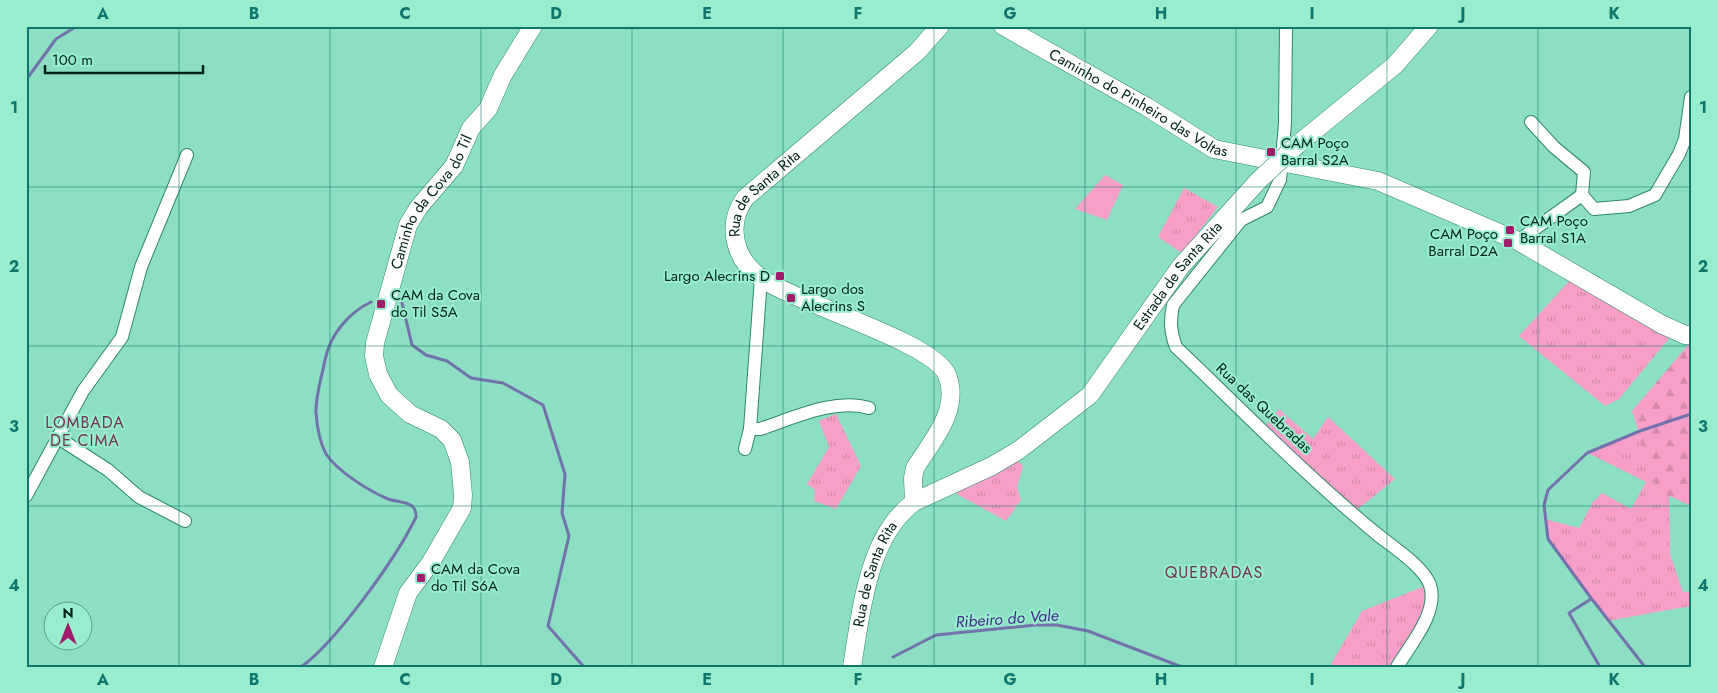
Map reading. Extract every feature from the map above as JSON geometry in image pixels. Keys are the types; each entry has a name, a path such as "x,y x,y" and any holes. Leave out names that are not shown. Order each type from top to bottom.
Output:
{"street":[{"name":"Caminho da Cova do Til","path":"383,667 408,593 431,562 462,508 463,495 460,462 452,440 441,429 410,414 389,395 378,374 374,356 375,343 408,225 424,201 454,166 471,128 488,109 503,75 533,26"},
{"name":"Rua de Santa Rita","path":"852,667 866,588 875,560 890,530 904,510 914,502 913,478 915,468 949,411 950,388 947,374 937,360 890,336 761,278 739,253 735,242 735,221 739,207 745,198 915,54 940,26"},
{"name":"Caminho do Pinheiro das Voltas","path":"1003,26 1147,107 1214,148 1378,181 1518,241 1662,324 1685,335 1691,335"},
{"name":"Rua das Quebradas","path":"1286,26 1280,180 1267,207 1241,220 1173,305 1170,321 1172,338 1176,347 1352,514 1421,571 1431,592 1428,614 1397,667"},
{"name":"Estrada de Santa Rita","path":"914,502 992,466 1050,427 1090,395 1181,266 1259,180 1297,145 1389,70 1429,26"},
{"path":"1531,122 1554,147 1584,172 1582,195 1594,209 1628,206 1656,195 1679,154 1685,139 1691,97"},
{"path":"26,496 83,390 122,337 141,267 187,155"},
{"path":"1518,241 1582,195"},
{"path":"745,449 750,429 761,278"},
{"path":"750,429 760,429 834,406 856,404 869,408"},
{"path":"57,437 103,466 139,497 185,521"}],"green space":[{"path":"1105,175 1123,185 1107,220 1075,209"},
{"path":"1184,188 1218,207 1182,253 1158,237"},
{"path":"1572,278 1672,335 1619,399 1605,406 1519,336"},
{"path":"1689,344 1691,345 1691,506 1657,490 1632,411"},
{"path":"1279,409 1313,439 1328,417 1395,479 1352,514 1263,429"},
{"path":"836,414 861,466 836,509 814,501 815,490 807,484 829,447 819,421"},
{"path":"1640,430 1657,490 1669,495 1670,554 1683,592 1691,591 1691,606 1607,621 1548,539 1545,519 1579,528 1593,502 1602,493 1631,509 1646,482 1586,452"},
{"path":"1017,460 1023,466 1017,487 1021,500 1006,521 953,492"},
{"path":"1430,584 1431,601 1397,667 1333,667 1331,664 1362,611"}],"waterway":[{"path":"26,80 56,39 77,26"},
{"path":"301,667 331,639 348,619 395,554 416,517 415,509 411,505 380,495 363,486 338,467 326,454 319,434 316,413 317,400 327,351 341,326 355,312 371,302"},
{"path":"402,303 412,345 426,355 447,361 471,378 503,383 543,405 565,474 562,513 569,536 548,626 584,667"},
{"path":"1645,667 1548,539 1544,505 1548,490 1587,453 1640,431 1691,414"},
{"path":"1591,599 1569,613 1600,667"},
{"name":"Ribeiro do Vale","path":"893,657 936,635 1035,625 1057,625 1088,631 1182,667"}],"place":[{"name":"CAM Poço Barral S2A","path":"1271,152"},
{"name":"CAM Poço Barral S1A","path":"1510,230"},
{"name":"CAM Poço Barral D2A","path":"1508,243"},
{"name":"Largo Alecrins D","path":"780,276"},
{"name":"Largo dos Alecrins S","path":"791,298"},
{"name":"CAM da Cova do Til S5A","path":"381,304"},
{"name":"CAM da Cova do Til S6A","path":"421,578"}],"district":[{"name":"LOMBADA DE CIMA","path":"85,431"},
{"name":"QUEBRADAS","path":"1214,572"}]}
